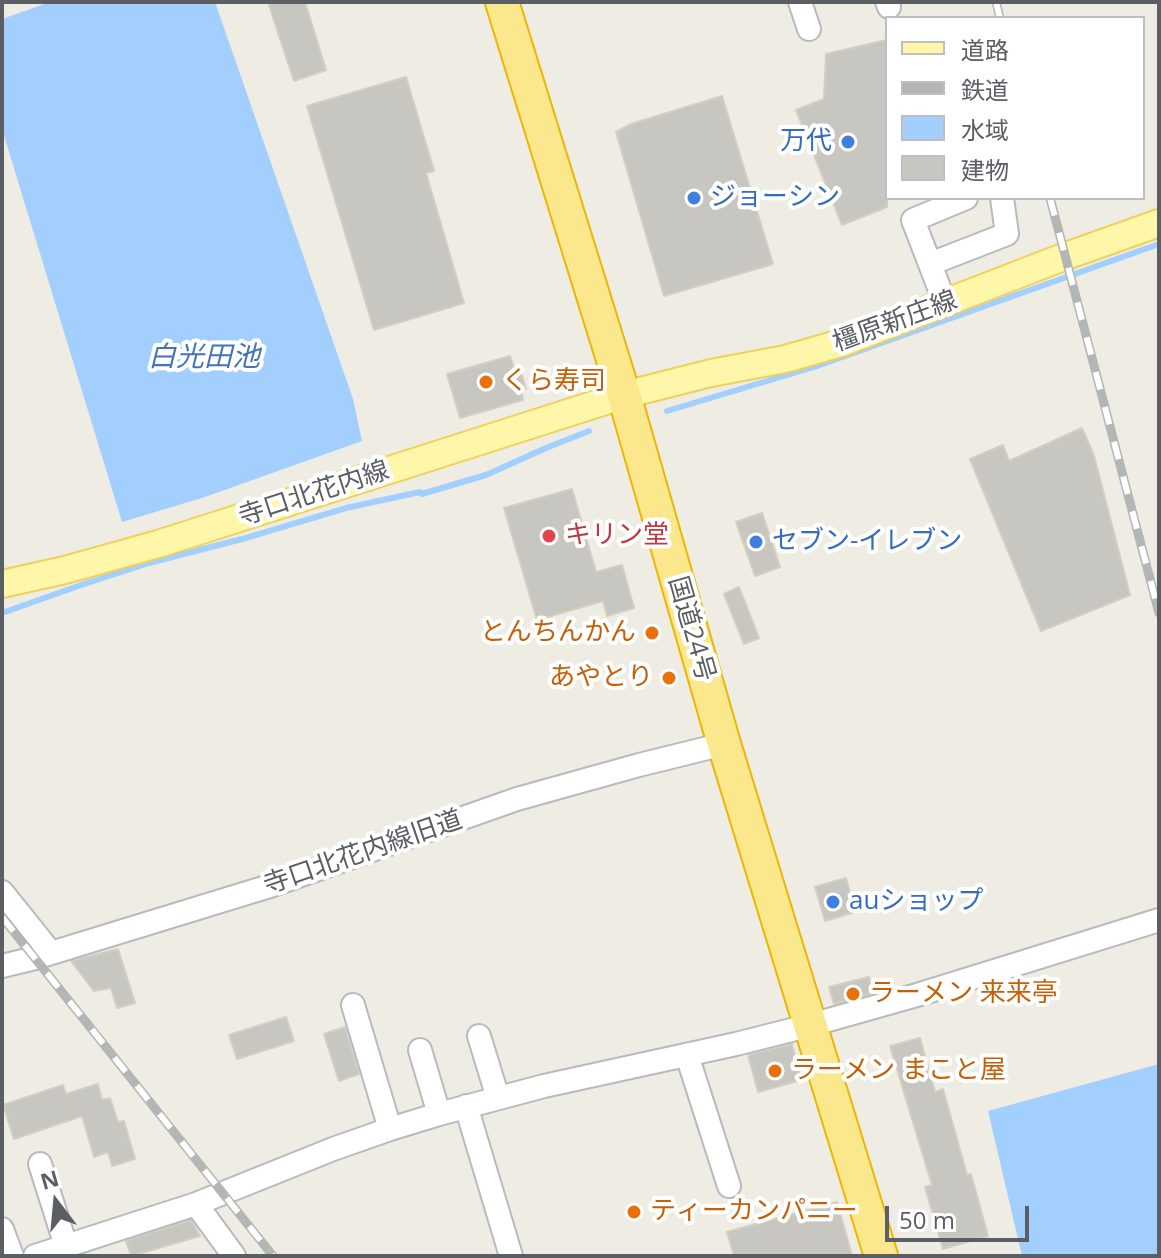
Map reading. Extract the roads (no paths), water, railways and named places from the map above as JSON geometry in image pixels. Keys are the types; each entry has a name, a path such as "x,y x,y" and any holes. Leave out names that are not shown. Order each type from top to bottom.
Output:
{"highway":[{"name":"国道24号","path":"502,2 624,395 724,744 881,1256"}],"main road":[{"name":"橿原新庄線","path":"624,395 811,352 1159,223"},
{"name":"寺口北花内線","path":"2,584 158,544 624,395"}],"street":[{"path":"800,2 809,29"},
{"path":"945,303 913,220 961,200"},
{"path":"930,264 1007,234 1002,200"},
{"name":"寺口北花内線旧道","path":"2,966 273,885 517,799 724,744"},
{"path":"2,892 51,953"},
{"path":"35,1256 196,1204 390,1129 439,1114 811,1025 1159,920"},
{"path":"353,1005 390,1129"},
{"path":"479,1036 498,1098"},
{"path":"420,1050 439,1114"},
{"path":"687,1055 729,1186"},
{"path":"466,1106 511,1256"},
{"path":"40,1164 66,1246"},
{"path":"196,1204 234,1256"},
{"path":"2,1229 12,1256"}],"water":[{"name":"白光田池","path":"50,2 215,2 353,399 362,441 205,497 122,522 2,129 2,19"},
{"path":"1159,1064 1159,1256 1022,1256 988,1111"}],"waterway":[{"path":"667,411 817,366 1159,244"},
{"path":"2,613 149,563 346,508 422,494 486,475 589,431"}],"railway":[{"path":"996,2 1000,16"},
{"path":"1051,200 1159,613"},
{"path":"2,917 273,1256"}],"place":[{"name":"万代","path":"848,142"},
{"name":"ジョーシン","path":"694,198"},
{"name":"くら寿司","path":"486,382"},
{"name":"キリン堂","path":"549,536"},
{"name":"セブン-イレブン","path":"756,542"},
{"name":"とんちんかん","path":"652,633"},
{"name":"あやとり","path":"669,678"},
{"name":"auショップ","path":"833,902"},
{"name":"ラーメン 来来亭","path":"853,994"},
{"name":"ラーメン まこと屋","path":"775,1071"},
{"name":"ティーカンパニー","path":"634,1212"}]}
